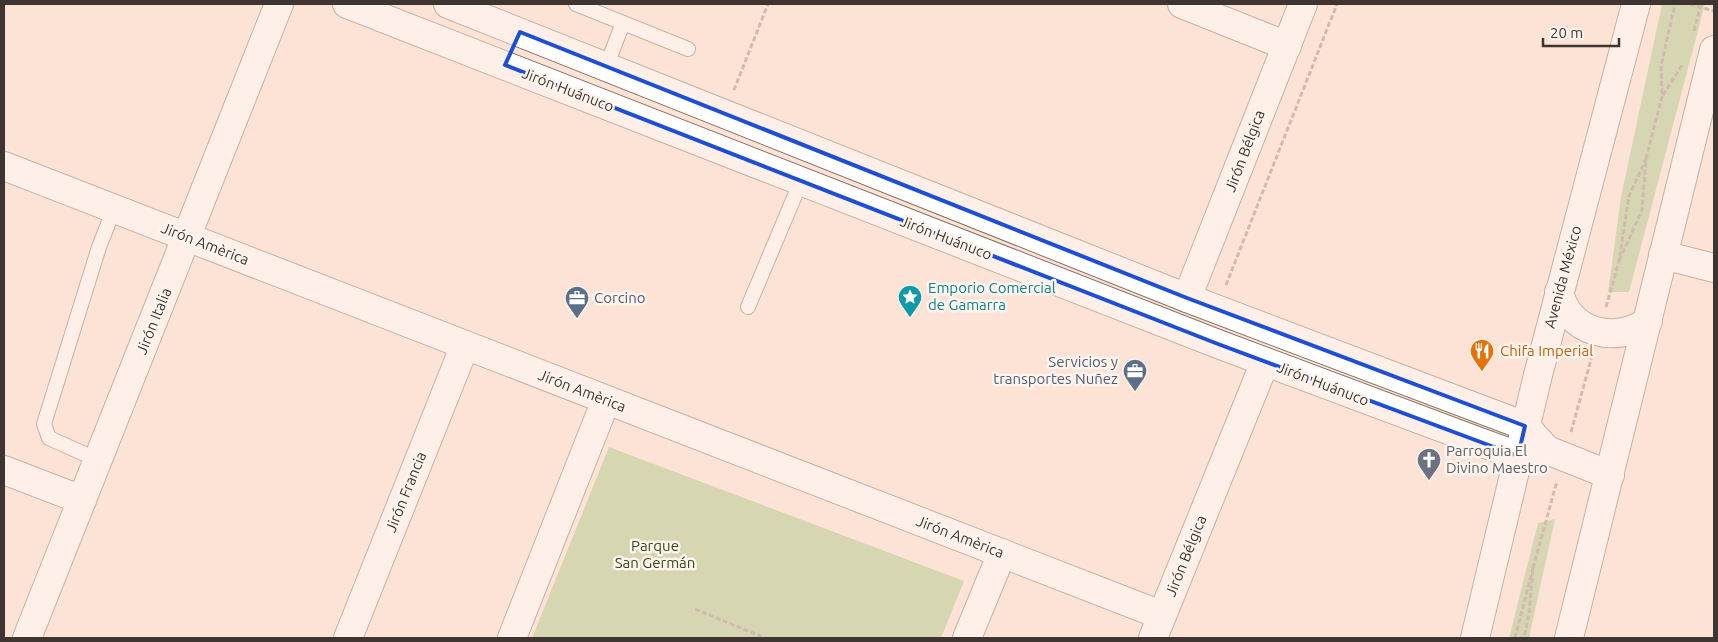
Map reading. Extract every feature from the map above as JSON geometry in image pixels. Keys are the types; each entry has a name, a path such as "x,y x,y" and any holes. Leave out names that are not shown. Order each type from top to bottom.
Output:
{"street":[{"name":"Jirón Italia","path":"26,638 279,4"},
{"name":"Jirón Huánuco","path":"347,4 1265,362 1518,456"},
{"path":"1182,4 1286,46"},
{"name":"Jirón Bélgica","path":"1187,298 1303,4"},
{"name":"Avenida México","path":"1475,638 1559,292 1636,4"},
{"path":"453,5 1187,298 1525,426 1556,453 1610,475"},
{"path":"505,65 520,32"},
{"path":"1568,638 1714,50"},
{"name":"Jirón Amèrica","path":"4,166 1002,553 1157,627"},
{"path":"1663,255 1714,268"},
{"path":"1559,292 1565,308 1573,318 1582,326 1599,333 1625,333 1648,321"},
{"name":"Jirón Francia","path":"348,638 465,345"},
{"name":"Jirón Bélgica","path":"1157,627 1265,362"},
{"path":"512,638 606,400"},
{"path":"1518,456 1556,453"},
{"path":"4,470 82,500"},
{"path":"967,638 1002,553"}],"lane":[{"path":"576,4 688,49"},
{"path":"606,67 623,23"},
{"path":"748,307 801,181"},
{"path":"98,460 49,438 44,424 99,246 114,209"}],"path":[{"path":"725,114 768,4"},
{"path":"1225,290 1337,4"},
{"path":"1619,261 1642,210 1646,159 1662,96 1661,66 1675,4"},
{"path":"1690,4 1714,11"},
{"path":"1515,638 1533,568 1556,453 1599,333 1619,261 1629,196 1646,159"},
{"path":"1524,638 1529,614 1533,568"},
{"path":"694,610 765,638"}],"highlighted area":[{"path":"520,32 1187,298 1525,426 1518,456 1218,344 505,65"}],"green space":[{"path":"1662,4 1705,4 1629,292 1608,292 1621,197"},
{"name":"Parque San Germán","path":"609,447 964,581 941,638 532,638"},
{"path":"1555,519 1529,638 1509,638 1538,523"}],"place":[{"name":"Emporio Comercial de Gamarra","path":"910,318"},
{"name":"Corcino","path":"577,319"},
{"name":"Chifa Imperial","path":"1482,372"},
{"name":"Servicios y transportes Nuñez","path":"1135,392"},
{"name":"Parroquia El Divino Maestro","path":"1429,481"}]}
